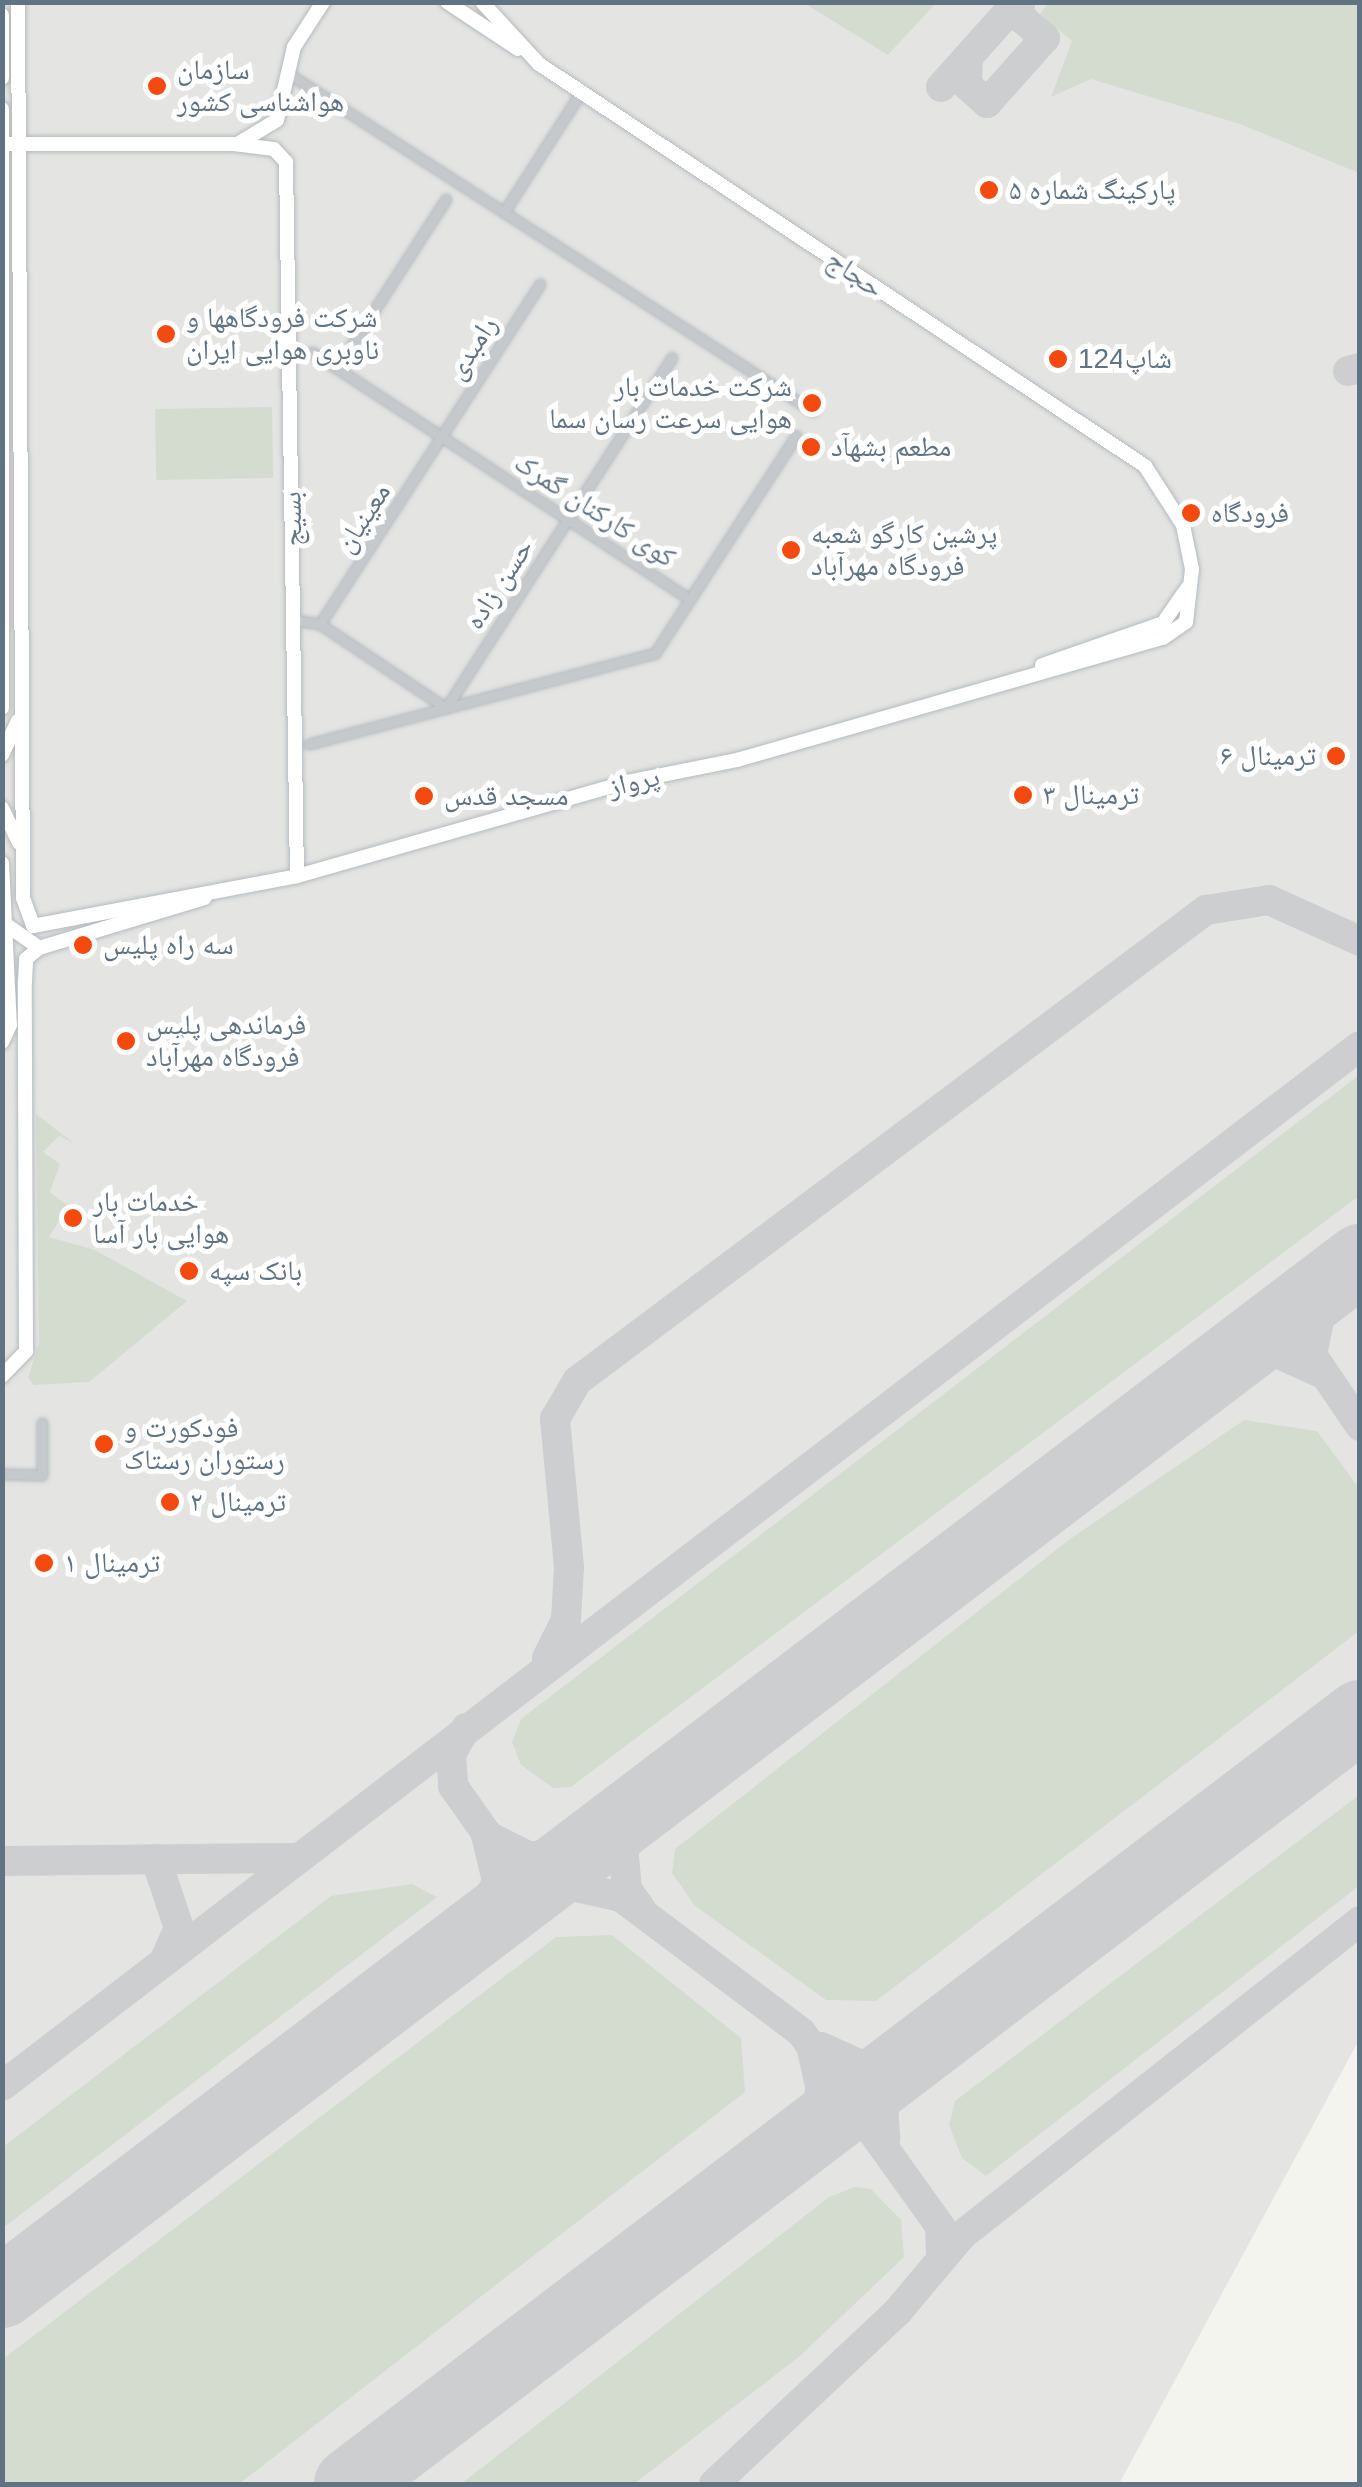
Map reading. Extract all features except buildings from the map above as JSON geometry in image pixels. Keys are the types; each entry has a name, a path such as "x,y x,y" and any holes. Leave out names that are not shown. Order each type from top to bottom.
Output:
{"main road":[{"path":"18,2 23,863"},
{"path":"3,144 234,144 277,120 289,74 322,2"},
{"path":"447,2 539,64"},
{"name":"حجاج","path":"482,2 539,64 1145,466 1176,507 1192,569"},
{"path":"2,15 2,78"},
{"path":"2,109 6,685 2,708"},
{"name":"بسیج","path":"234,144 274,149 286,162 298,876"},
{"name":"پرواز","path":"23,863 24,913 46,930 298,876 1005,682 1177,630 1193,606 1192,569"},
{"path":"2,755 24,685"},
{"path":"2,808 23,863"},
{"path":"2,863 8,960 18,1024 28,1320 26,1351 2,1376"},
{"name":"پرواز","path":"40,948 206,898"},
{"path":"2,1042 18,1024 26,959 40,948 8,926"},
{"path":"8,960 17,951 26,959"}],"street":[{"path":"289,74 813,411"},
{"path":"504,212 581,92"},
{"path":"337,368 446,199"},
{"name":"رامبدی","path":"442,437 540,284"},
{"name":"کوی کارکنان گمرک","path":"312,352 690,599 796,436"},
{"name":"حسن زاده","path":"446,708 672,357"},
{"name":"معینیان","path":"320,624 442,437"},
{"path":"309,744 655,653 690,599"},
{"path":"293,620 320,624 446,708"},
{"path":"2,1474 42,1476 42,1423"}],"shaded area":[{"path":"804,2 936,3 888,55"},
{"path":"1049,2 1359,3 1359,173 1240,124 1091,79 1051,97 1072,41 1040,14"},
{"path":"3,3 1359,3 1359,2040 1119,2484 3,2484"},
{"path":"272,407 273,478 156,480 155,409"},
{"path":"1359,1075 1359,1196 571,1787 553,1788 521,1765 512,1742 521,1719"},
{"path":"36,1114 75,1144 59,1136 43,1152 60,1164 50,1192 68,1206 49,1237 95,1250 187,1301 89,1382 34,1385 28,1378 39,1343"},
{"path":"1244,1420 1317,1431 1359,1488 1359,1631 876,2001 826,2000 694,1905 672,1873 675,1849 1070,1539"},
{"path":"1359,1795 1359,1886 986,2176 962,2158 949,2125 955,2101"},
{"path":"412,1884 437,1897 3,2228 3,2147 331,1896"},
{"path":"612,1935 741,2038 745,2092 239,2484 3,2484 3,2359 556,1937"},
{"path":"855,2187 871,2189 901,2220 904,2257 800,2356 634,2484 461,2484 829,2197"}],"taxiway":[{"path":"941,87 1017,2"},
{"path":"968,57 967,85 987,103 1045,38 1021,18 1019,2"},
{"path":"1348,371 1360,368"},
{"path":"547,1658 566,1620 569,1567 555,1419 577,1381 1206,910 1269,900 1360,941"},
{"path":"2,2086 1360,1046"},
{"path":"1326,1286 1312,1355 1360,1426"},
{"path":"1233,1356 1270,1350 1321,1373"},
{"path":"466,1728 451,1754 453,1786 503,1857 530,1877 621,1897 801,2032 940,2226 941,2257"},
{"path":"641,1909 627,1889 623,1847 645,1803"},
{"path":"473,1934 497,1881 486,1835 530,1857 589,1846"},
{"path":"2,1861 297,1858"},
{"path":"156,1859 179,1928 165,1960"},
{"path":"714,2484 898,2311 962,2235 1360,1921"},
{"path":"821,2047 863,2066 905,2062"},
{"path":"805,2138 821,2090 812,2050"},
{"path":"826,2122 863,2123 885,2138 883,2100 905,2062"}],"runway":[{"path":"2,2292 1360,1260"},
{"path":"350,2484 1360,1716"}],"place":[{"name":"سازمان هواشناسی کشور","path":"157,86"},
{"name":"پارکینگ شماره ۵","path":"989,190"},
{"name":"شرکت فرودگاهها و ناوبری هوایی ایران","path":"166,334"},
{"name":"124شاپ","path":"1058,359"},
{"name":"شرکت خدمات بار هوایی سرعت رسان سما","path":"812,403"},
{"name":"مطعم بشهآد","path":"811,447"},
{"name":"فرودگاه","path":"1191,513"},
{"name":"پرشین کارگو شعبه فرودگاه مهرآباد","path":"791,550"},
{"name":"ترمینال ۶","path":"1336,756"},
{"name":"ترمینال ۳","path":"1023,795"},
{"name":"مسجد قدس","path":"424,796"},
{"name":"سه راه پلیس","path":"83,945"},
{"name":"فرماندهی پلیس فرودگاه مهرآباد","path":"126,1041"},
{"name":"خدمات بار هوایی بار آسا","path":"73,1218"},
{"name":"بانک سپه","path":"189,1271"},
{"name":"فودکورت و رستوران رستاک","path":"104,1444"},
{"name":"ترمینال ۲","path":"170,1502"},
{"name":"ترمینال ۱","path":"44,1563"}]}
